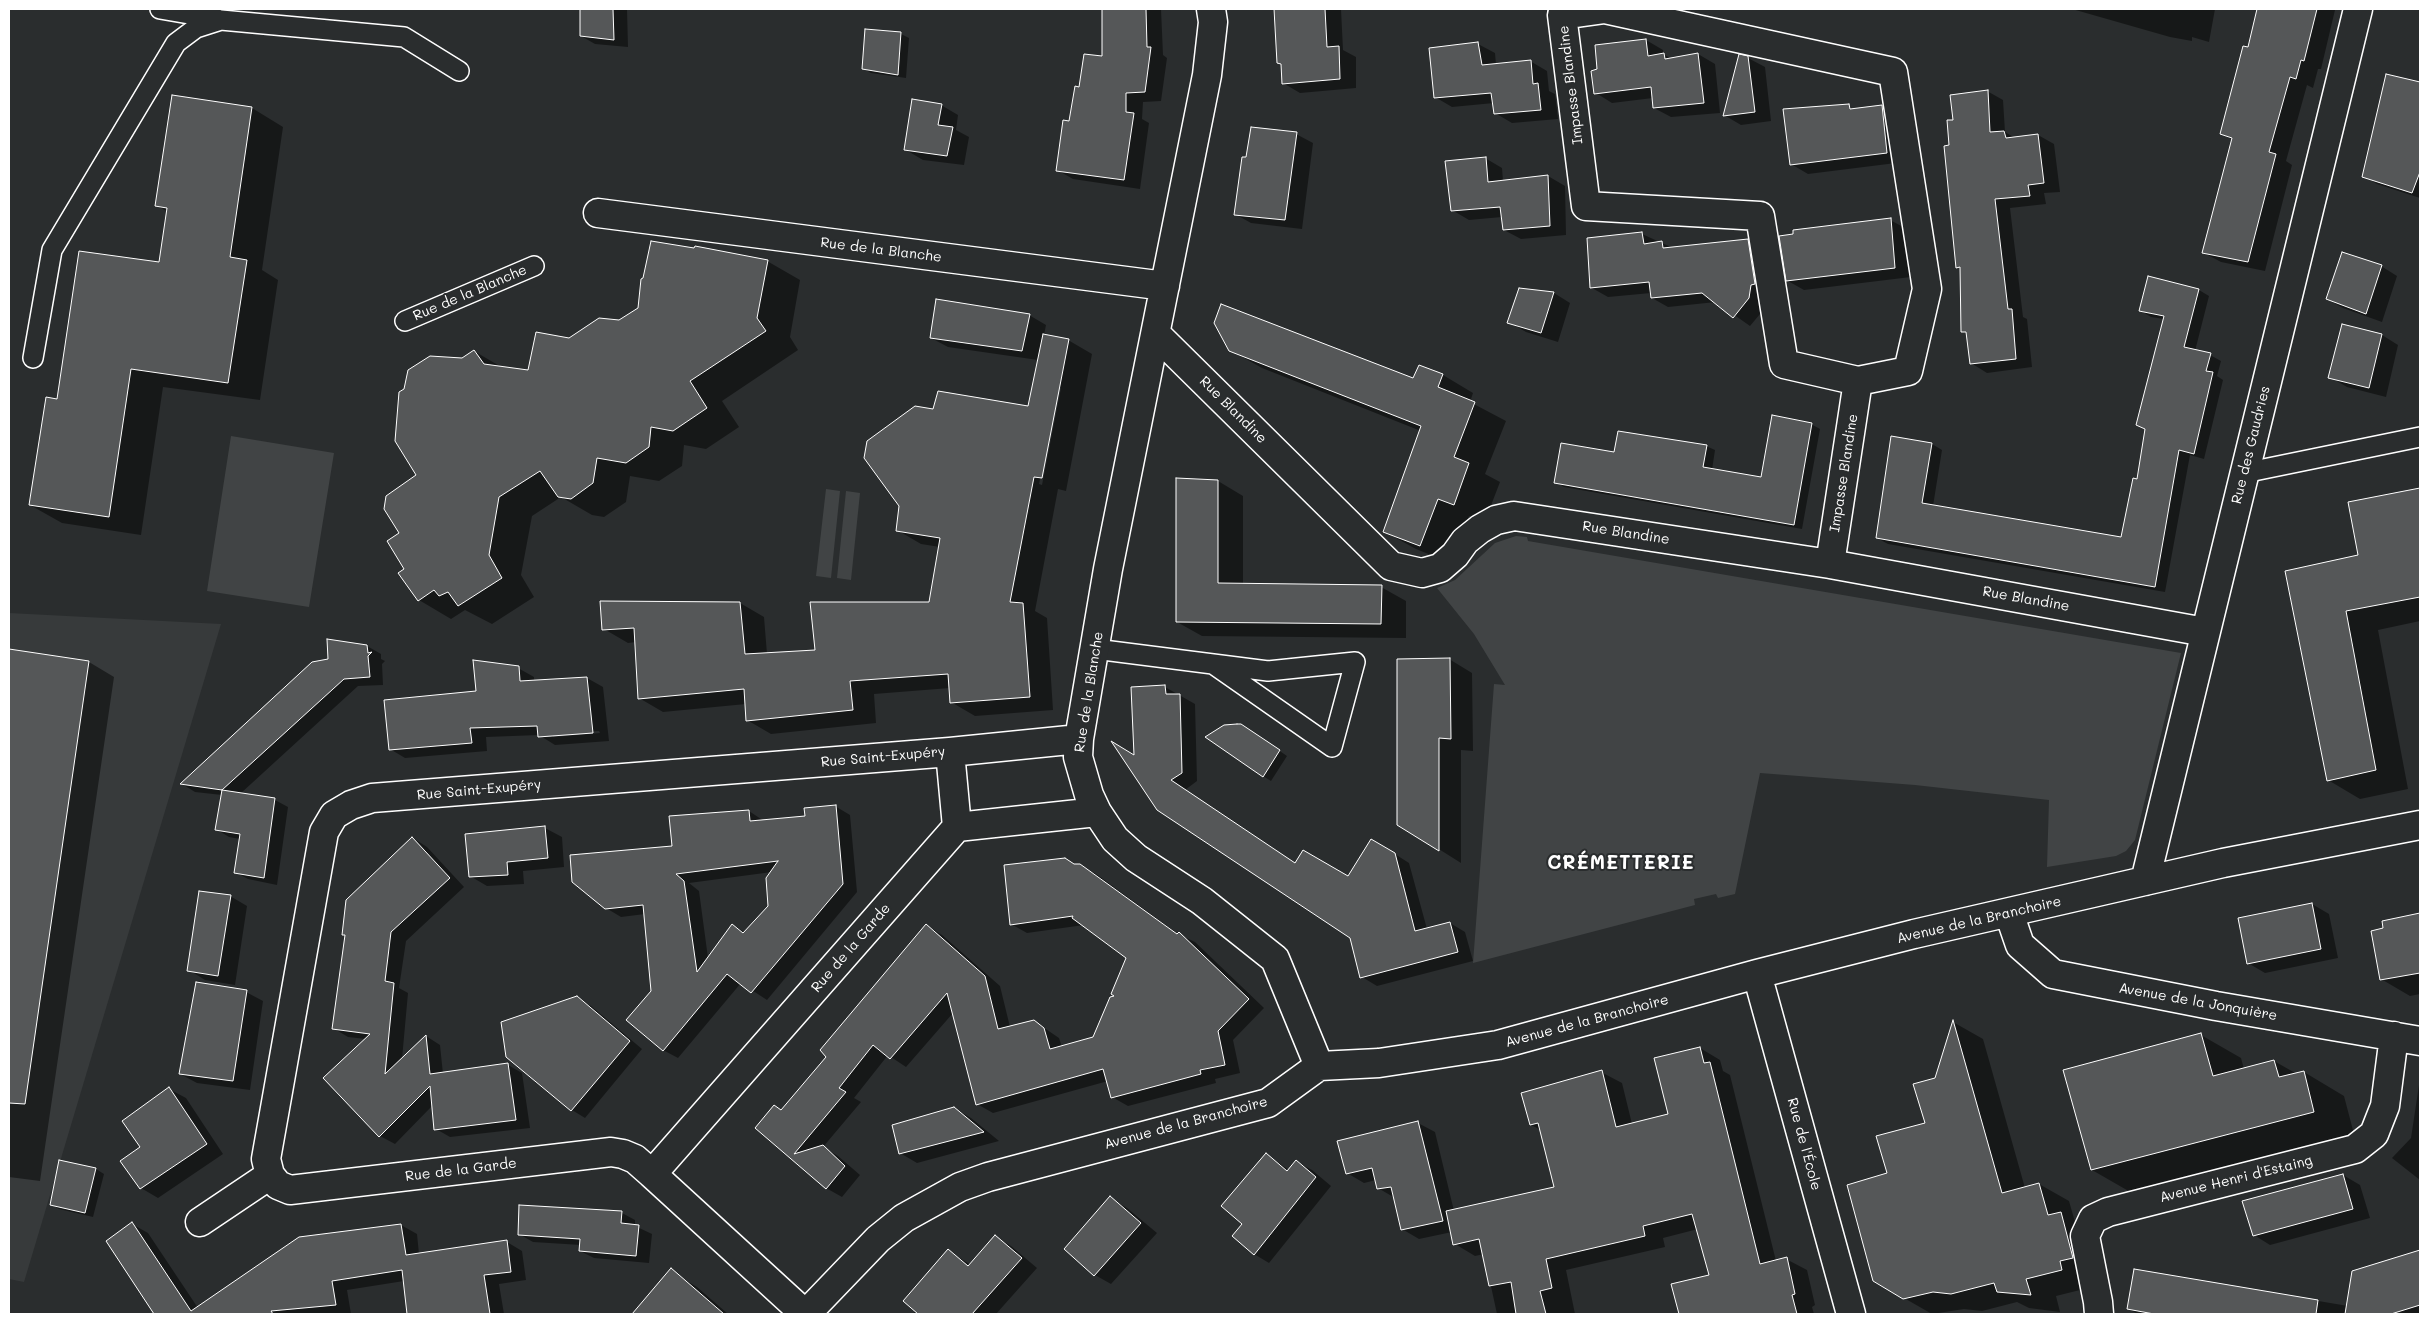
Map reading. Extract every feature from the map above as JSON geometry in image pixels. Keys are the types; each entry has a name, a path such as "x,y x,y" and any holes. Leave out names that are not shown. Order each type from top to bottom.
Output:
{"street":[{"name":"Rue de la Blanche","path":"1211,9 1213,22 1207,75 1110,560 1079,739 1078,757 1082,775 1097,812 1116,839 1136,858 1202,901 1275,959 1319,1066"},
{"name":"Impasse Blandine","path":"1606,9 1893,72 1927,289 1908,371 1858,381 1784,364 1760,216 1586,206 1562,15 1606,9"},
{"name":"Rue des Gaudries","path":"2145,881 2358,9"},
{"name":"Rue de la Blanche","path":"598,213 1165,286"},
{"name":"Rue Blandine","path":"1156,334 1390,566 1422,573 1440,568 1455,555 1465,541 1480,529 1496,520 1514,516 1830,564 2206,632"},
{"name":"Impasse Blandine","path":"1830,564 1858,381"},
{"name":"Rue Saint-Exupéry","path":"270,1175 266,1159 269,1139 324,832 334,816 351,805 372,798 950,752 1079,739"},
{"path":"950,752 957,827 1097,812"},
{"name":"Avenue de la Branchoire","path":"805,1314 878,1239 904,1218 960,1187 988,1177 1268,1102 1319,1066 1379,1063 1453,1054 1498,1045 1757,974 2009,913 2223,863 2420,825"},
{"name":"Rue de la Garde","path":"652,1174 957,827"},
{"name":"Avenue de la Jonquière","path":"2009,913 2020,945 2053,974 2216,1006 2420,1041"},
{"name":"Rue de l'École","path":"1757,974 1851,1314"},
{"name":"Avenue Henri d'Estaing","path":"2098,1314 2098,1302 2086,1236 2093,1219 2108,1212 2355,1149 2374,1134 2384,1106 2394,1036"},
{"name":"Rue de la Garde","path":"270,1175 278,1184 290,1190 611,1152 623,1154 635,1159 805,1314"},
{"path":"200,1222 270,1175"}],"lane":[{"path":"160,9 221,20 404,37 459,70"},
{"path":"33,358 52,250 176,43 196,28 221,20"},
{"name":"Rue de la Blanche","path":"406,321 534,266"},
{"path":"2244,472 2420,437"},
{"path":"1095,648 1268,671 1355,662 1332,747 1213,664"}],"shaded area":[{"path":"231,436 334,453 309,607 207,591"},
{"path":"826,489 840,491 831,578 816,576"},
{"path":"846,491 860,493 851,580 837,578"},
{"path":"1516,536 1527,537 1528,541 2181,653 2135,840 2126,851 2116,856 2047,867 2049,800 1915,785 1760,773 1735,894 1718,898 1716,894 1694,899 1695,905 1473,963 1494,684 1505,685 1474,634 1437,588 1455,580 1495,543"},
{"path":"9,613 221,624 24,1282 9,1279"}],"building":[{"path":"580,9 613,9 614,40 580,36"},
{"path":"1102,9 1146,9 1147,47 1151,47 1145,92 1126,93 1126,112 1134,113 1124,180 1056,171 1063,120 1069,121 1075,86 1079,87 1084,54 1102,56"},
{"path":"1274,9 1325,9 1327,47 1339,46 1340,79 1282,84 1281,64 1277,63"},
{"path":"2257,9 2317,9 2304,61 2301,60 2296,79 2290,77 2269,152 2276,154 2248,262 2202,253 2232,138 2220,134 2243,46 2248,47"},
{"path":"865,29 901,32 898,75 862,69"},
{"path":"1646,39 1648,56 1664,53 1665,59 1698,53 1704,103 1653,108 1651,87 1594,94 1591,71 1597,69 1595,45"},
{"path":"1478,42 1482,65 1531,60 1533,84 1538,83 1541,110 1494,114 1491,93 1434,98 1429,48"},
{"path":"1739,54 1748,56 1755,112 1723,116"},
{"path":"2386,74 2420,82 2420,172 2412,193 2362,177"},
{"path":"1988,90 1990,132 2004,131 2006,138 2038,134 2044,183 2028,185 2030,196 1995,199 2008,309 2012,309 2016,359 1970,364 1966,332 1961,332 1960,267 1956,268 1944,146 1949,145 1947,120 1953,120 1950,95"},
{"path":"172,95 252,107 230,257 247,260 228,383 131,369 109,517 29,505 46,397 57,399 79,251 159,262 167,208 155,206"},
{"path":"912,99 942,104 938,125 953,127 947,156 904,150"},
{"path":"1849,104 1850,109 1882,105 1887,153 1790,165 1783,109"},
{"path":"1251,127 1297,132 1285,220 1234,215 1242,157 1246,157"},
{"path":"1486,157 1488,182 1548,175 1550,226 1503,230 1500,207 1451,211 1445,161"},
{"path":"1891,218 1895,268 1786,281 1779,236 1793,234 1793,230"},
{"path":"1642,232 1644,244 1662,241 1663,248 1748,239 1755,284 1751,285 1749,298 1733,318 1702,293 1651,298 1649,282 1590,288 1587,238"},
{"path":"651,241 694,248 695,246 768,260 757,318 766,331 690,381 707,408 673,431 651,427 649,447 626,463 597,458 593,483 571,499 558,497 540,471 499,497 489,555 502,578 458,606 448,592 439,596 434,590 418,601 398,573 404,569 387,541 399,533 384,509 386,496 416,475 395,441 399,392 404,389 408,370 430,356 462,358 474,350 484,364 528,370 536,332 569,338 599,318 619,320 638,308 641,279 643,278"},
{"path":"2342,252 2382,265 2366,314 2326,299"},
{"path":"2148,276 2199,289 2184,347 2211,353 2206,371 2213,372 2194,454 2179,450 2155,587 1876,538 1891,436 1932,443 1922,503 2121,537 2133,478 2137,479 2145,429 2136,425 2164,316 2139,311"},
{"path":"1519,288 1554,292 1541,333 1507,323"},
{"path":"936,299 1030,314 1022,351 930,338"},
{"path":"1221,304 1413,378 1419,365 1443,374 1438,387 1475,402 1454,457 1469,463 1454,505 1438,499 1420,546 1383,532 1421,426 1229,351 1214,323"},
{"path":"2342,324 2382,334 2369,388 2328,378"},
{"path":"1043,334 1069,339 1042,478 1034,477 1010,602 1023,603 1030,697 950,703 948,674 850,681 853,710 746,721 744,689 638,699 634,628 602,630 600,601 740,602 745,654 815,650 810,602 929,602 940,538 896,531 899,506 864,458 867,441 915,406 933,409 938,391 1028,406"},
{"path":"1772,415 1812,423 1794,525 1554,483 1561,443 1614,452 1618,431 1707,445 1703,467 1761,477"},
{"path":"1176,478 1218,480 1218,583 1382,585 1381,624 1176,622"},
{"path":"2420,488 2420,597 2346,611 2376,770 2327,781 2285,571 2358,555 2348,502"},
{"path":"327,639 367,645 368,653 372,652 368,656 370,677 344,679 222,790 180,784 312,662 328,659"},
{"path":"9,649 89,661 25,1104 9,1103"},
{"path":"1450,658 1451,739 1439,738 1439,851 1397,825 1397,659"},
{"path":"473,660 519,666 520,681 587,677 593,733 538,737 537,726 470,728 472,743 389,750 384,700 476,691"},
{"path":"1165,685 1166,694 1180,694 1182,773 1171,780 1295,863 1303,850 1348,876 1371,839 1395,853 1415,931 1450,922 1458,952 1360,978 1350,938 1157,810 1111,741 1134,755 1131,687"},
{"path":"1241,724 1280,750 1263,777 1205,737 1224,725"},
{"path":"222,790 275,798 264,878 234,873 240,834 215,830"},
{"path":"836,805 843,884 751,993 727,974 663,1051 626,1020 651,991 643,905 605,909 572,882 570,855 672,846 669,816 749,810 750,821 805,816 804,808","holes":["778,861 766,878 768,906 743,933 732,924 697,972 684,881 676,874"]},
{"path":"545,826 548,858 507,862 508,875 469,877 465,834"},
{"path":"412,837 450,878 391,932 385,981 394,983 385,1074 426,1035 430,1074 508,1063 516,1120 434,1130 430,1086 379,1137 323,1078 370,1034 332,1029 345,935 342,935 346,900"},
{"path":"1065,858 1074,864 1080,864 1177,934 1179,932 1249,999 1218,1031 1225,1065 1200,1070 1201,1074 1111,1098 1103,1069 976,1105 947,993 890,1059 873,1045 839,1088 846,1092 794,1154 823,1145 845,1166 826,1189 755,1128 774,1105 781,1110 826,1057 820,1050 926,924 985,976 998,1029 1034,1020 1044,1028 1050,1049 1093,1037 1110,997 1114,996 1111,994 1126,958 1072,918 1073,916 1010,925 1004,865"},
{"path":"199,891 231,895 218,976 187,971"},
{"path":"2312,903 2321,949 2247,964 2238,918"},
{"path":"2420,913 2420,973 2380,980 2371,931 2383,928 2382,921"},
{"path":"196,982 247,990 233,1081 179,1074"},
{"path":"577,996 630,1041 571,1111 506,1057 501,1022"},
{"path":"1953,1020 2002,1193 2039,1183 2048,1215 2061,1212 2073,1258 2060,1261 2062,1270 2026,1279 2031,1295 1997,1292 1994,1283 1951,1294 1933,1292 1903,1299 1873,1281 1847,1185 1887,1173 1876,1136 1925,1123 1913,1084 1935,1078"},
{"path":"2201,1033 2213,1076 2274,1060 2279,1077 2304,1071 2314,1112 2091,1170 2063,1070"},
{"path":"1700,1047 1704,1063 1710,1062 1760,1264 1787,1257 1795,1294 1792,1295 1797,1314 1679,1314 1671,1284 1709,1275 1692,1214 1643,1226 1645,1236 1546,1259 1552,1288 1540,1291 1546,1314 1516,1314 1511,1282 1489,1286 1479,1239 1453,1245 1446,1211 1554,1187 1538,1123 1530,1125 1521,1093 1602,1070 1616,1127 1668,1114 1654,1058"},
{"path":"169,1087 207,1144 140,1189 120,1161 140,1147 122,1121"},
{"path":"954,1107 984,1132 899,1154 892,1125"},
{"path":"1418,1121 1443,1221 1401,1230 1391,1187 1377,1189 1372,1168 1346,1174 1337,1141"},
{"path":"1266,1153 1287,1171 1296,1160 1316,1177 1254,1255 1232,1236 1242,1224 1221,1206"},
{"path":"59,1160 96,1168 85,1213 50,1205"},
{"path":"2343,1174 2353,1209 2253,1236 2242,1201"},
{"path":"1110,1196 1141,1223 1094,1276 1064,1249"},
{"path":"519,1205 622,1211 621,1223 639,1225 636,1256 579,1251 580,1239 518,1235"},
{"path":"132,1222 191,1311 299,1237 401,1224 406,1255 507,1240 511,1272 484,1275 490,1314 407,1314 402,1270 332,1281 336,1305 271,1311 273,1314 154,1314 106,1241"},
{"path":"995,1235 1022,1258 972,1314 918,1314 903,1301 948,1249 968,1266"},
{"path":"2420,1250 2420,1305 2391,1314 2345,1314 2352,1271"},
{"path":"671,1268 724,1314 632,1314"},
{"path":"2134,1269 2318,1300 2316,1314 2154,1314 2127,1309"}],"district":[{"name":"CRÉMETTERIE","path":"1621,863"}]}
